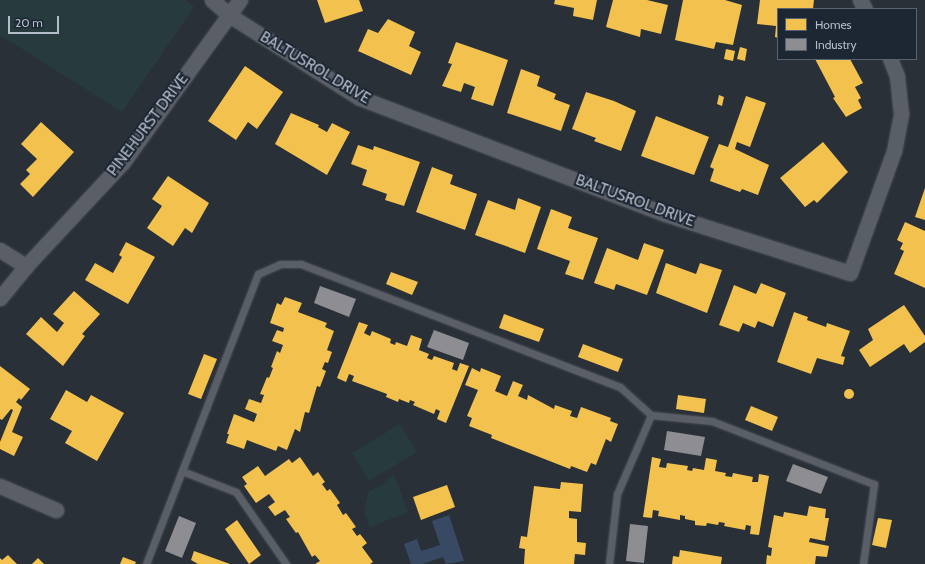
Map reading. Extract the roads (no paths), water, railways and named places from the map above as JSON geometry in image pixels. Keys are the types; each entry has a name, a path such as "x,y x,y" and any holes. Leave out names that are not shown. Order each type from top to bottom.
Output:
{"street":[{"path":"212,0 229,15"},
{"name":"PINEHURST DRIVE","path":"0,298 26,266 123,162 240,0"},
{"name":"BALTUSROL DRIVE","path":"229,15 360,98 665,214 850,273 894,151 901,114 897,76 890,60"},
{"path":"0,250 26,266"},
{"path":"0,486 56,510"}],"lane":[{"path":"146,564 258,274 280,264 300,264 620,387 650,415 712,421 874,484 863,564"},
{"path":"609,564 617,494 650,415"},
{"path":"182,471 236,492 286,564"}],"water":[{"path":"449,515 464,561 446,564 443,557 422,564 411,564 404,544 417,539 421,551 440,545 432,521"}]}
